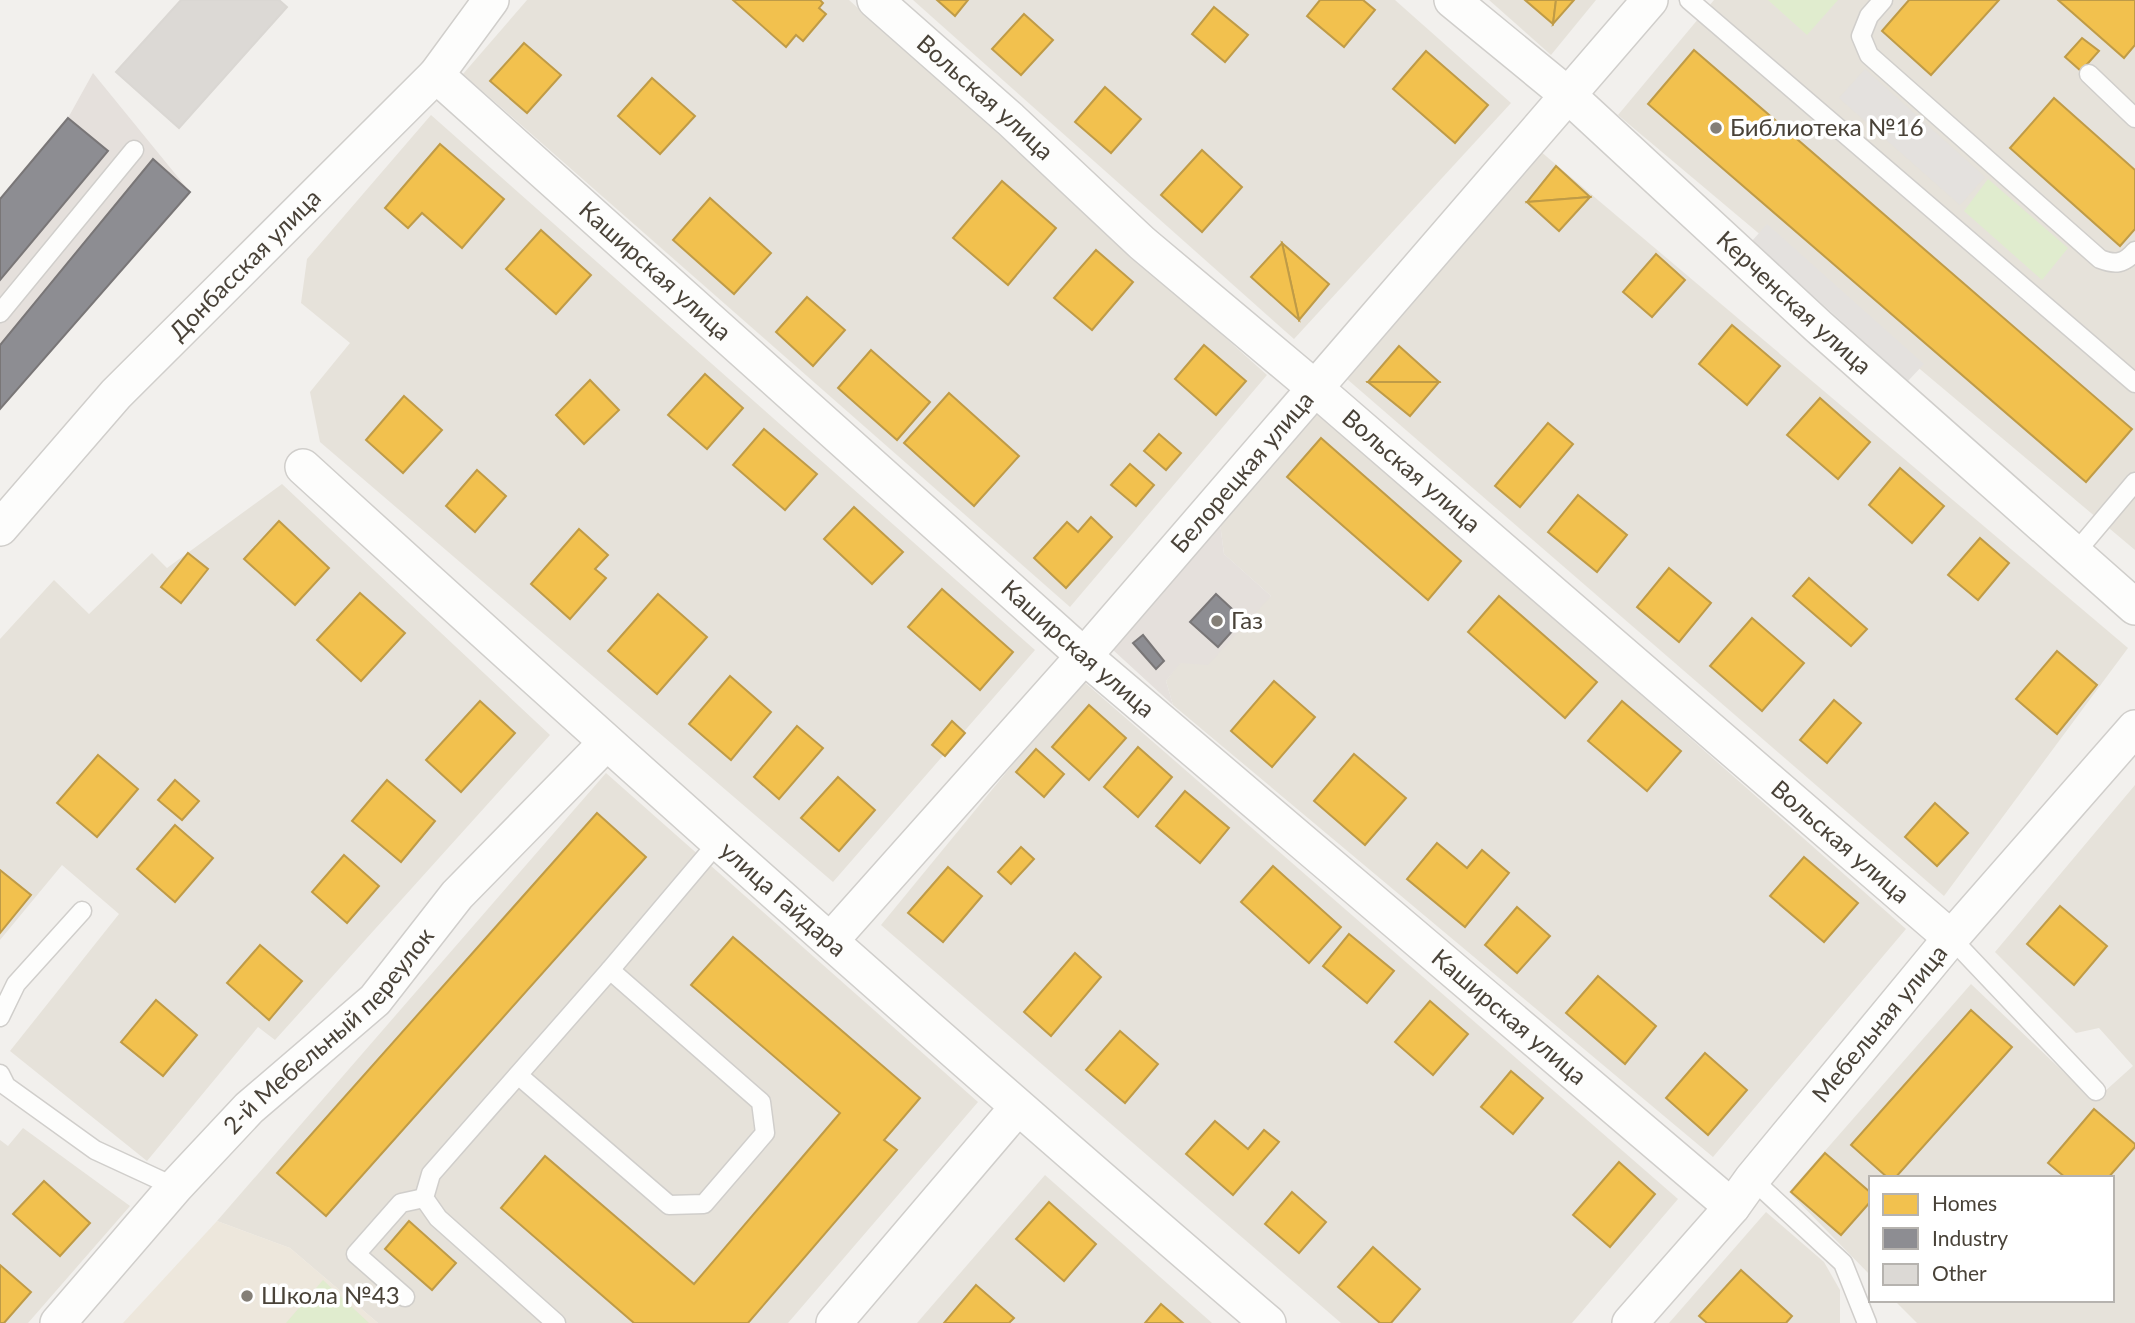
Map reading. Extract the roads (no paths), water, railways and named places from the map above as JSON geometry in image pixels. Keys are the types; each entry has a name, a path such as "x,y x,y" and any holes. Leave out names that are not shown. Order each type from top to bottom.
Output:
{"street":[{"name":"Донбасская улица","path":"0,528 116,394 436,75 491,0"},
{"name":"Вольская улица","path":"875,0 1010,119 1142,243 1316,389 1951,938"},
{"name":"Керченская улица","path":"1452,0 1569,96 1819,327 2135,607"},
{"name":"Белорецкая улица","path":"831,940 1084,656 1650,0"},
{"name":"Каширская улица","path":"436,75 1084,656 1742,1193"},
{"name":"улица Гайдара","path":"303,467 606,743 831,940 1017,1108 1268,1323"},
{"name":"Мебельная улица","path":"1630,1323 1742,1193 1951,938 2135,728"},
{"name":"2-й Мебельный переулок","path":"58,1323 175,1187 249,1108 375,1000 457,895 606,743"},
{"path":"834,1323 1017,1108"}],"lane":[{"path":"1689,0 2135,383"},
{"path":"1883,0 1869,16 1861,36 1869,55 2100,259 2113,264 2127,260 2135,251"},
{"path":"2089,74 2135,118"},
{"path":"0,313 134,150"},
{"path":"2076,552 2135,482"},
{"path":"556,1323 438,1219 424,1198 431,1174 719,841"},
{"path":"0,1017 16,984 82,911"},
{"path":"1951,938 2096,1091"},
{"path":"518,1075 669,1205 704,1204 765,1133 761,1102 610,970"},
{"path":"0,1074 6,1086 95,1150 175,1187"},
{"path":"1742,1193 1843,1263 1867,1323"},
{"path":"405,1297 356,1254 401,1203 424,1198"}],"place":[{"name":"Библиотека №16","path":"1716,128"},
{"name":"Газ","path":"1217,621"},
{"name":"Школа №43","path":"247,1296"}]}
